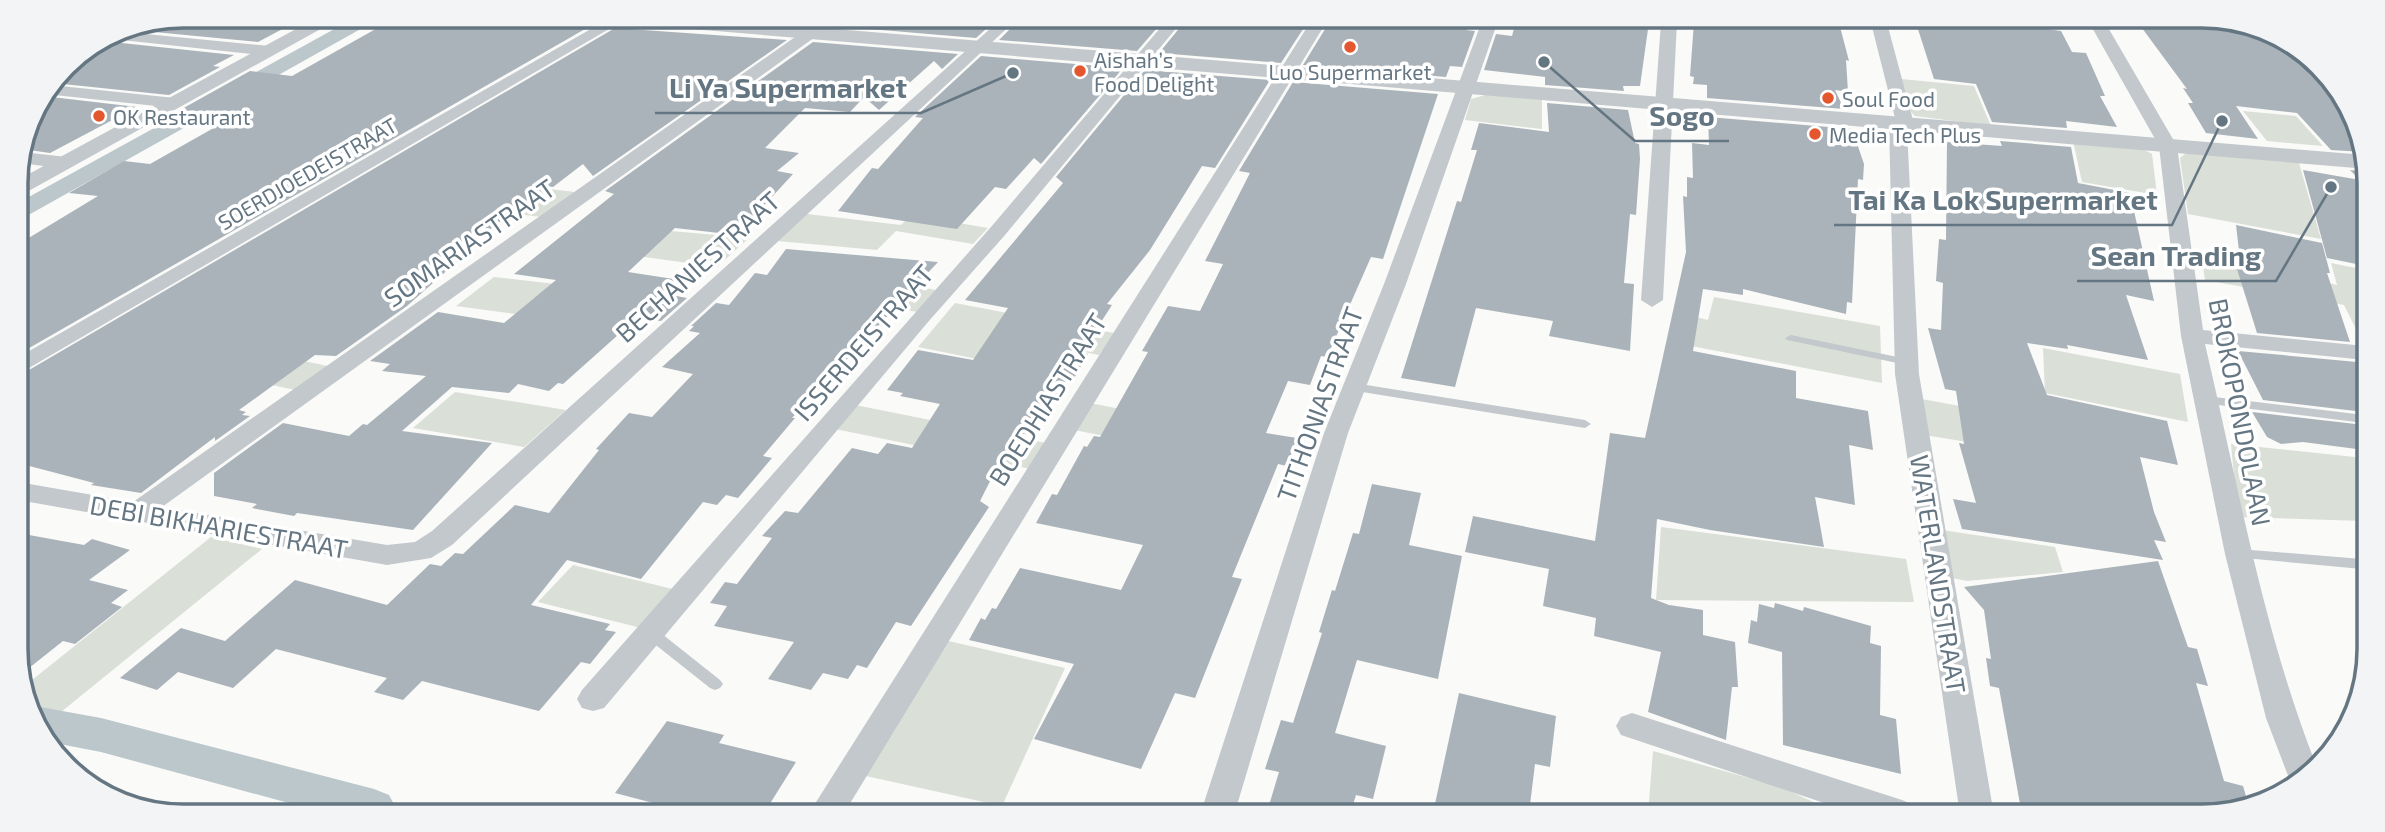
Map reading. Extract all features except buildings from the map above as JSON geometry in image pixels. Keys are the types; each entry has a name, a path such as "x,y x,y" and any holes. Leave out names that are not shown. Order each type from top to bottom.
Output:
{"street":[{"path":"28,184 313,28"},
{"name":"SOERDJOEDEISTRAAT","path":"28,362 603,28"},
{"path":"762,28 2356,161"},
{"name":"SOMARIASTRAAT","path":"138,511 820,28"},
{"name":"BECHANIESTRAAT","path":"421,551 442,537 1000,28"},
{"name":"ISSERDEISTRAAT","path":"593,699 652,634 920,317 1015,211 1168,28"},
{"name":"BOEDHIASTRAAT","path":"832,804 1314,28"},
{"name":"TITHONIASTRAAT","path":"1220,804 1336,433 1468,88 1488,28"},
{"path":"1651,300 1666,105 1669,28"},
{"name":"WATERLANDSTRAAT","path":"1880,28 1901,123 1907,362 1975,804"},
{"name":"BROKOPONDOLAAN","path":"2100,28 2168,146 2192,336 2239,554 2282,719 2301,768"},
{"path":"130,37 270,51"},
{"path":"58,91 175,103"},
{"path":"30,158 67,163"},
{"path":"2192,336 2357,352"},
{"name":"DEBI BIKHARIESTRAAT","path":"28,493 387,555 421,551"},
{"path":"1632,726 1869,804"}],"lane":[{"path":"1791,338 1907,362"},
{"path":"1354,387 1585,424"},
{"path":"2206,400 2357,418"},
{"path":"2239,554 2357,564"},
{"path":"652,634 715,684"}],"shaded area":[{"path":"1901,79 1974,86 1991,126 1915,116 1911,112"},
{"path":"1489,94 1542,99 1542,129 1465,120 1471,99"},
{"path":"2243,111 2296,116 2323,146 2267,141"},
{"path":"2073,141 2143,149 2152,154 2157,195 2082,182"},
{"path":"2186,153 2299,163 2321,239 2188,214 2180,158"},
{"path":"489,182 575,192 541,217 455,206"},
{"path":"807,214 901,225 911,215 988,228 973,244 896,231 877,250 777,241"},
{"path":"660,230 749,238 717,267 630,255"},
{"path":"2201,256 2337,285 2331,263 2357,268 2357,331 2344,305 2205,280"},
{"path":"857,275 936,290 917,312 836,296"},
{"path":"494,277 581,287 545,318 456,306"},
{"path":"1714,297 1880,326 1882,383 1681,344 1683,314 1708,320"},
{"path":"955,303 1114,333 1099,355 1015,338 997,363 918,347"},
{"path":"235,347 333,367 300,391 201,370"},
{"path":"2043,348 2180,374 2188,422 2045,393"},
{"path":"455,392 566,410 524,447 413,428"},
{"path":"1911,397 2041,421 2041,454 1918,434"},
{"path":"1090,403 1191,423 1177,450 1074,430"},
{"path":"855,405 1046,443 1031,469 835,429"},
{"path":"2231,444 2357,457 2357,521 2238,517"},
{"path":"1661,527 1906,559 1914,602 1656,600"},
{"path":"1935,529 2055,547 2063,572 1967,581 1942,576"},
{"path":"211,537 262,549 61,712 41,709 31,681"},
{"path":"573,565 677,590 645,629 538,602"},
{"path":"944,640 1065,668 1003,804 866,776"},
{"path":"1653,751 1781,787 1818,804 1649,804"}],"waterway":[{"path":"28,207 352,28"},
{"path":"49,726 101,735 359,804"}],"place":[{"name":"Luo Supermarket","path":"1350,47"},
{"name":"Sogo","path":"1544,62"},
{"name":"Aishah’s Food Delight","path":"1080,71"},
{"name":"Li Ya Supermarket","path":"1013,73"},
{"name":"Soul Food","path":"1828,98"},
{"name":"OK Restaurant","path":"99,116"},
{"name":"Tai Ka Lok Supermarket","path":"2222,121"},
{"name":"Media Tech Plus","path":"1815,134"},
{"name":"Sean Trading","path":"2331,187"}]}
